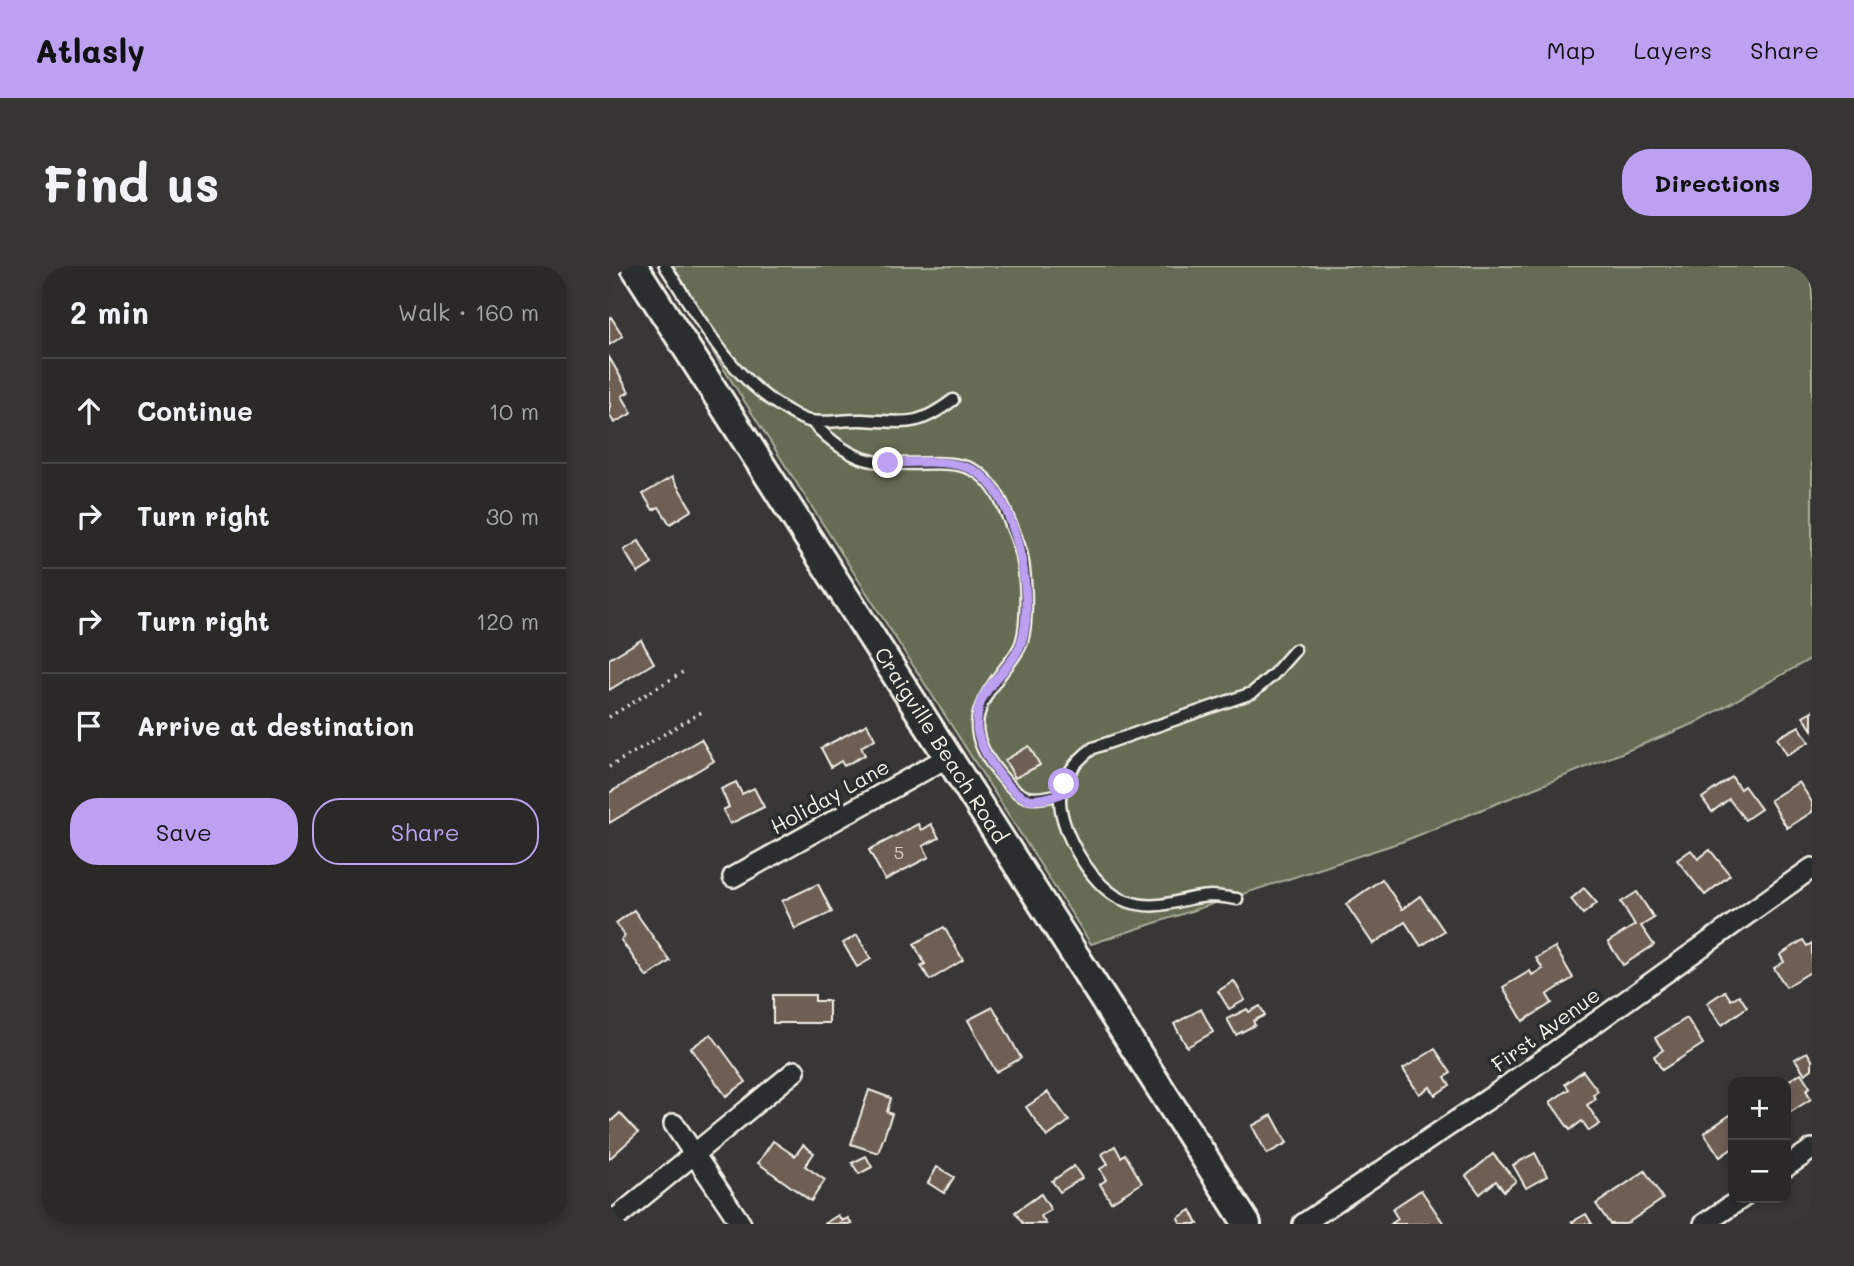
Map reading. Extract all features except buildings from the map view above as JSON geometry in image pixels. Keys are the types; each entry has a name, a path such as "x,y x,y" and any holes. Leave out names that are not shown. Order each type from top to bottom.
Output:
{"main road":[{"name":"Craigville Beach Road","path":"634,266 1247,1224"}],"street":[{"name":"Holiday Lane","path":"733,877 950,756"},
{"name":"First Avenue","path":"1303,1224 1494,1095 1812,868"},
{"path":"609,1224 795,1071"},
{"path":"674,1124 741,1224"},
{"path":"1791,1164 1812,1149"},
{"path":"1704,1224 1735,1203"}],"lane":[{"path":"665,266 731,363 751,384 780,407 811,421 834,442 870,461 958,464 975,470 989,480 1002,501 1022,554 1026,599 1022,641 979,707 977,731 984,751 1012,788 1026,799 1036,800 1061,794"},
{"path":"811,421 845,419 908,423 934,414 953,400"},
{"path":"1237,899 1210,896 1148,906 1108,892 1087,868 1064,822 1061,794 1074,765 1093,748 1252,692 1273,675 1295,650"}],"path":[{"path":"609,717 683,672"},
{"path":"609,767 705,710"}],"green space":[{"path":"658,266 1812,266 1812,658 1693,724 1404,841 1091,944"}],"route":[{"path":"888,463 958,464 975,470 989,480 1002,501 1022,554 1026,599 1022,641 979,707 977,731 984,751 998,772 1026,799 1036,800 1061,794 1064,784"}]}
